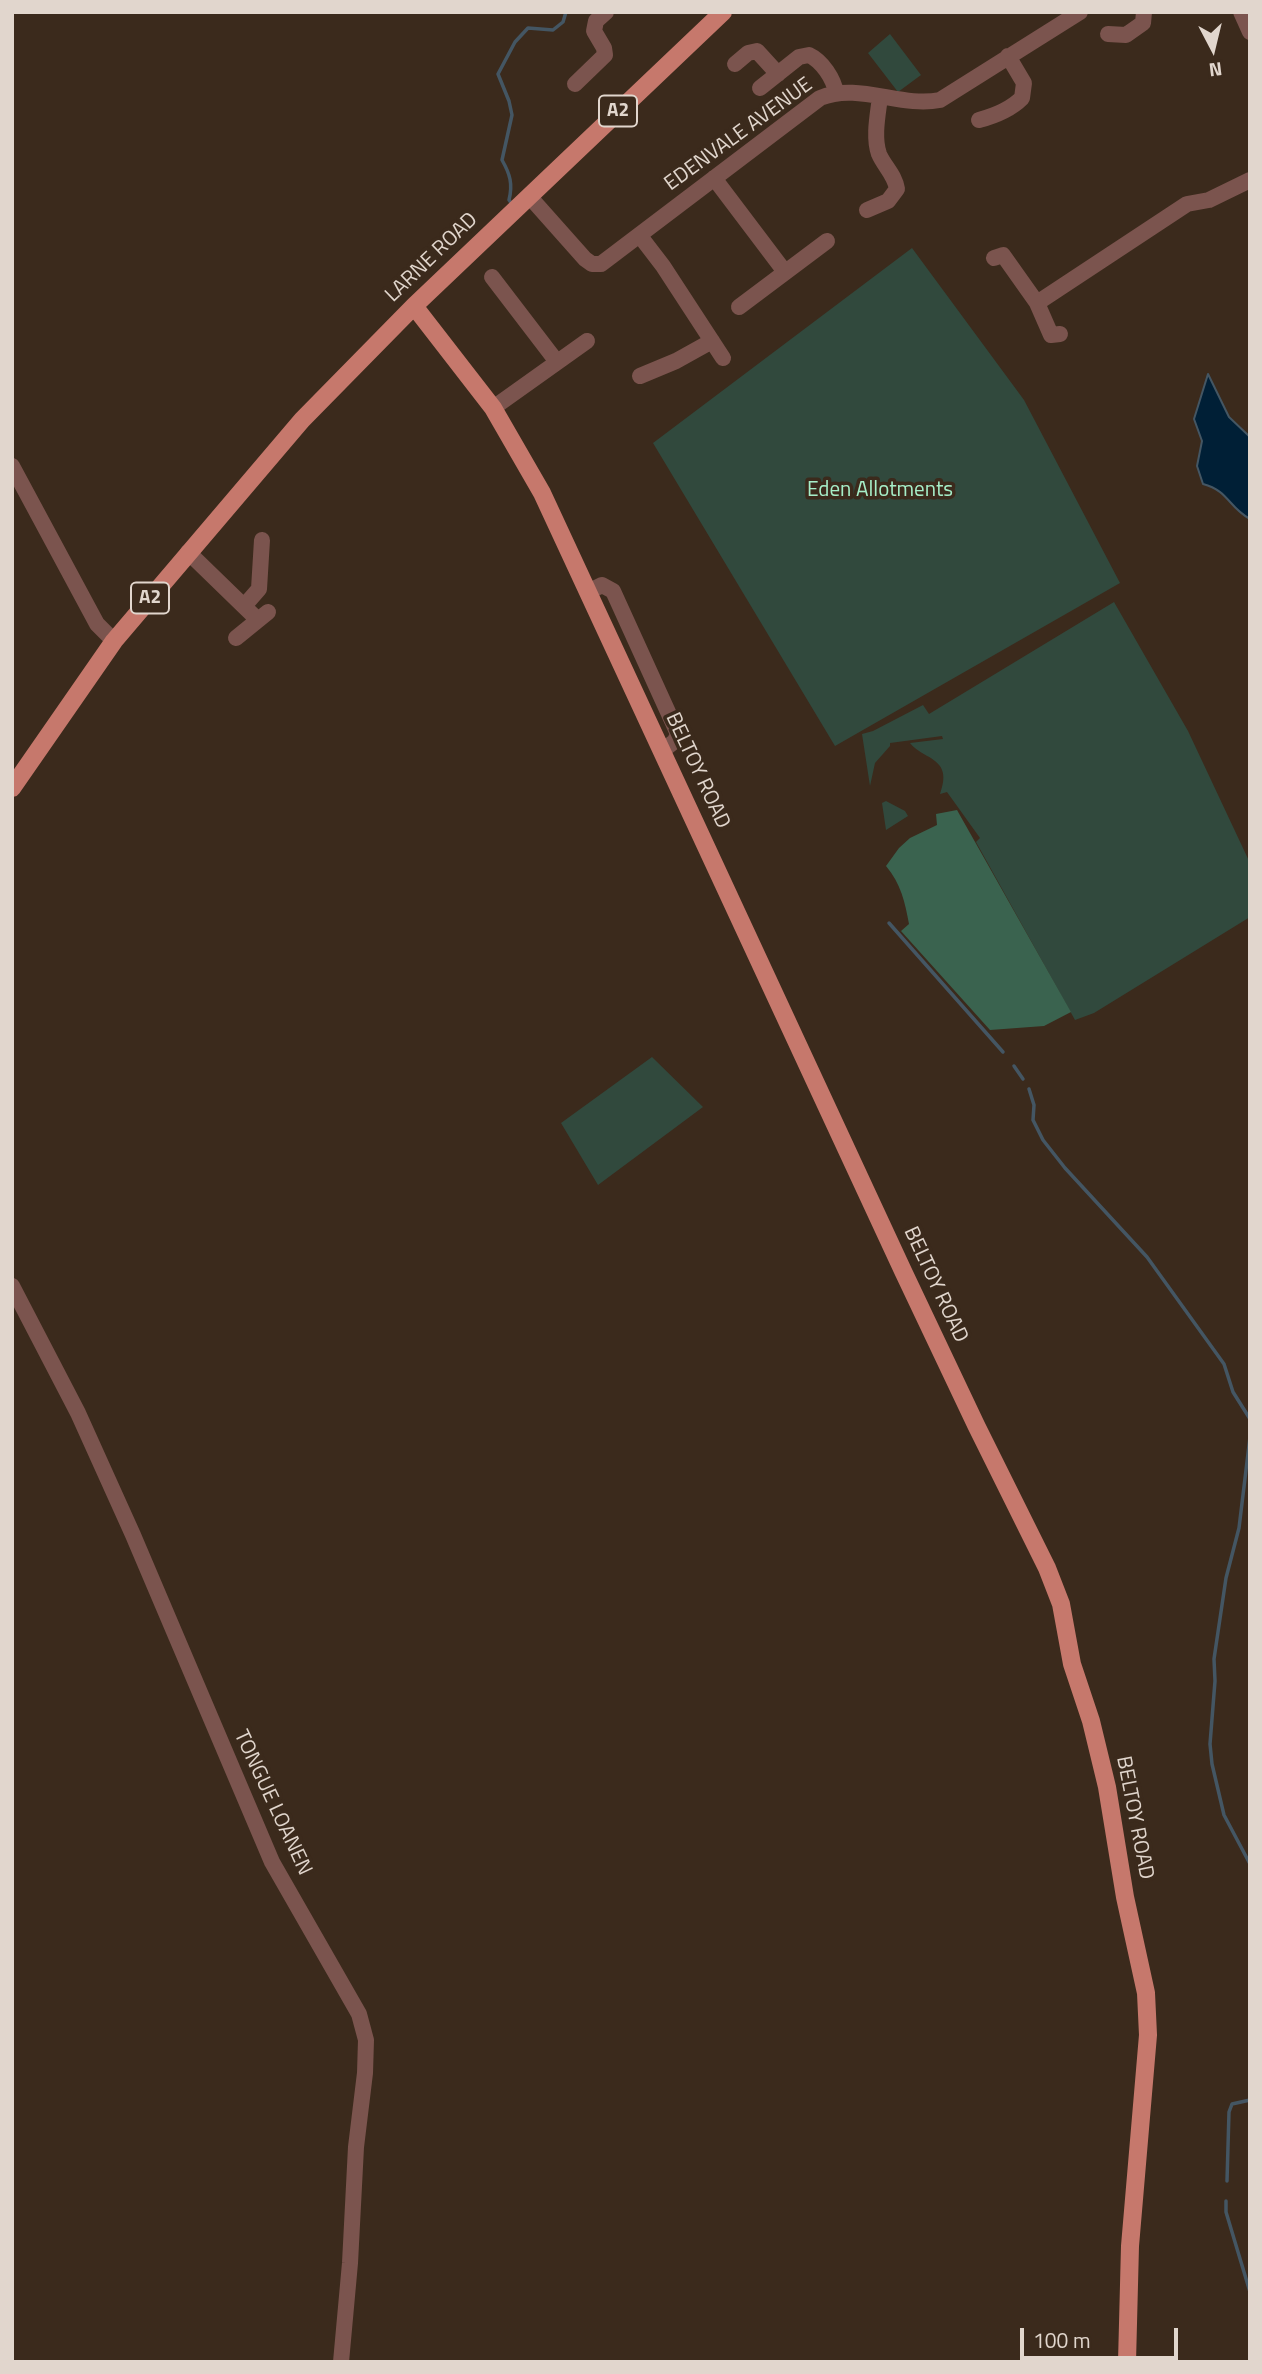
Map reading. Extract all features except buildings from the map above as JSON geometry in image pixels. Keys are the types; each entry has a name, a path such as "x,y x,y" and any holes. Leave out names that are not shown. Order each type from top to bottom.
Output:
{"main road":[{"name":"LARNE ROAD","path":"12,788 114,641 302,420 414,306 721,13"},
{"name":"BELTOY ROAD","path":"414,306 493,408 541,491 909,1283 1007,1489 1048,1568 1061,1604 1072,1664 1091,1721 1107,1787 1125,1897 1146,1993 1148,2035 1130,2246 1127,2362"}],"street":[{"path":"575,84 605,55 594,30 596,21 606,12"},
{"name":"EDENVALE AVENUE","path":"529,196 585,259 591,271 814,102 836,93 923,103 940,100 1080,12"},
{"path":"1108,34 1126,35 1143,23 1144,12"},
{"path":"1241,12 1250,32"},
{"path":"735,64 748,53 757,51 778,74"},
{"path":"760,88 799,57 813,56 830,76 836,93"},
{"path":"979,120 997,114 1022,98 1024,83 1008,56"},
{"path":"867,210 888,201 897,189 895,180 878,150 880,97"},
{"path":"714,178 785,272"},
{"path":"1037,303 1187,204 1209,200 1250,180"},
{"path":"640,236 663,266 723,358"},
{"path":"739,307 827,241"},
{"path":"1003,252 1037,303 1052,336"},
{"path":"492,276 557,362"},
{"path":"493,408 587,341"},
{"path":"640,376 677,361 712,341"},
{"path":"12,466 97,624 114,641"},
{"path":"245,606 259,589 262,540"},
{"path":"188,552 245,606 263,616 236,638"},
{"name":"TONGUE LOANEN","path":"12,1286 78,1413 138,1546 272,1862 359,2014 366,2040 365,2073 356,2147 341,2362"}],"green space":[{"path":"890,34 921,75 898,92 868,53"},
{"name":"Eden Allotments","path":"912,248 1024,400 1120,583 835,746 653,443"},
{"path":"1114,602 1188,731 1250,863 1250,917 1094,1013 1075,1020 976,842 980,838 947,792 940,794 943,773 940,766 910,743 943,739 942,736 890,743 875,763 870,786 862,734 923,705 929,714"},
{"path":"886,801 905,811 908,816 886,830 882,803"},
{"path":"957,810 1071,1012 1044,1026 990,1030 901,931 909,924 906,908 899,886 886,866 910,838 937,825 936,814"},
{"path":"652,1057 703,1107 598,1185 561,1123"}],"water":[{"path":"1208,374 1229,417 1250,437 1250,519 1218,491 1203,484 1197,466 1202,441 1194,419"}],"waterway":[{"path":"512,204 509,200 510,179 502,160 512,115 498,74 515,42 528,28 553,30 563,22 566,12"},
{"path":"889,923 1003,1052"},
{"path":"1014,1066 1023,1079"},
{"path":"1029,1089 1034,1105 1033,1120 1043,1140 1065,1168 1147,1257 1224,1364 1233,1392 1250,1419"},
{"path":"1250,1437 1239,1528 1226,1578 1214,1659 1210,1744 1224,1815 1250,1864"},
{"path":"1227,2181 1229,2112 1232,2104 1250,2100"},
{"path":"1226,2201 1226,2212 1250,2292"}]}
